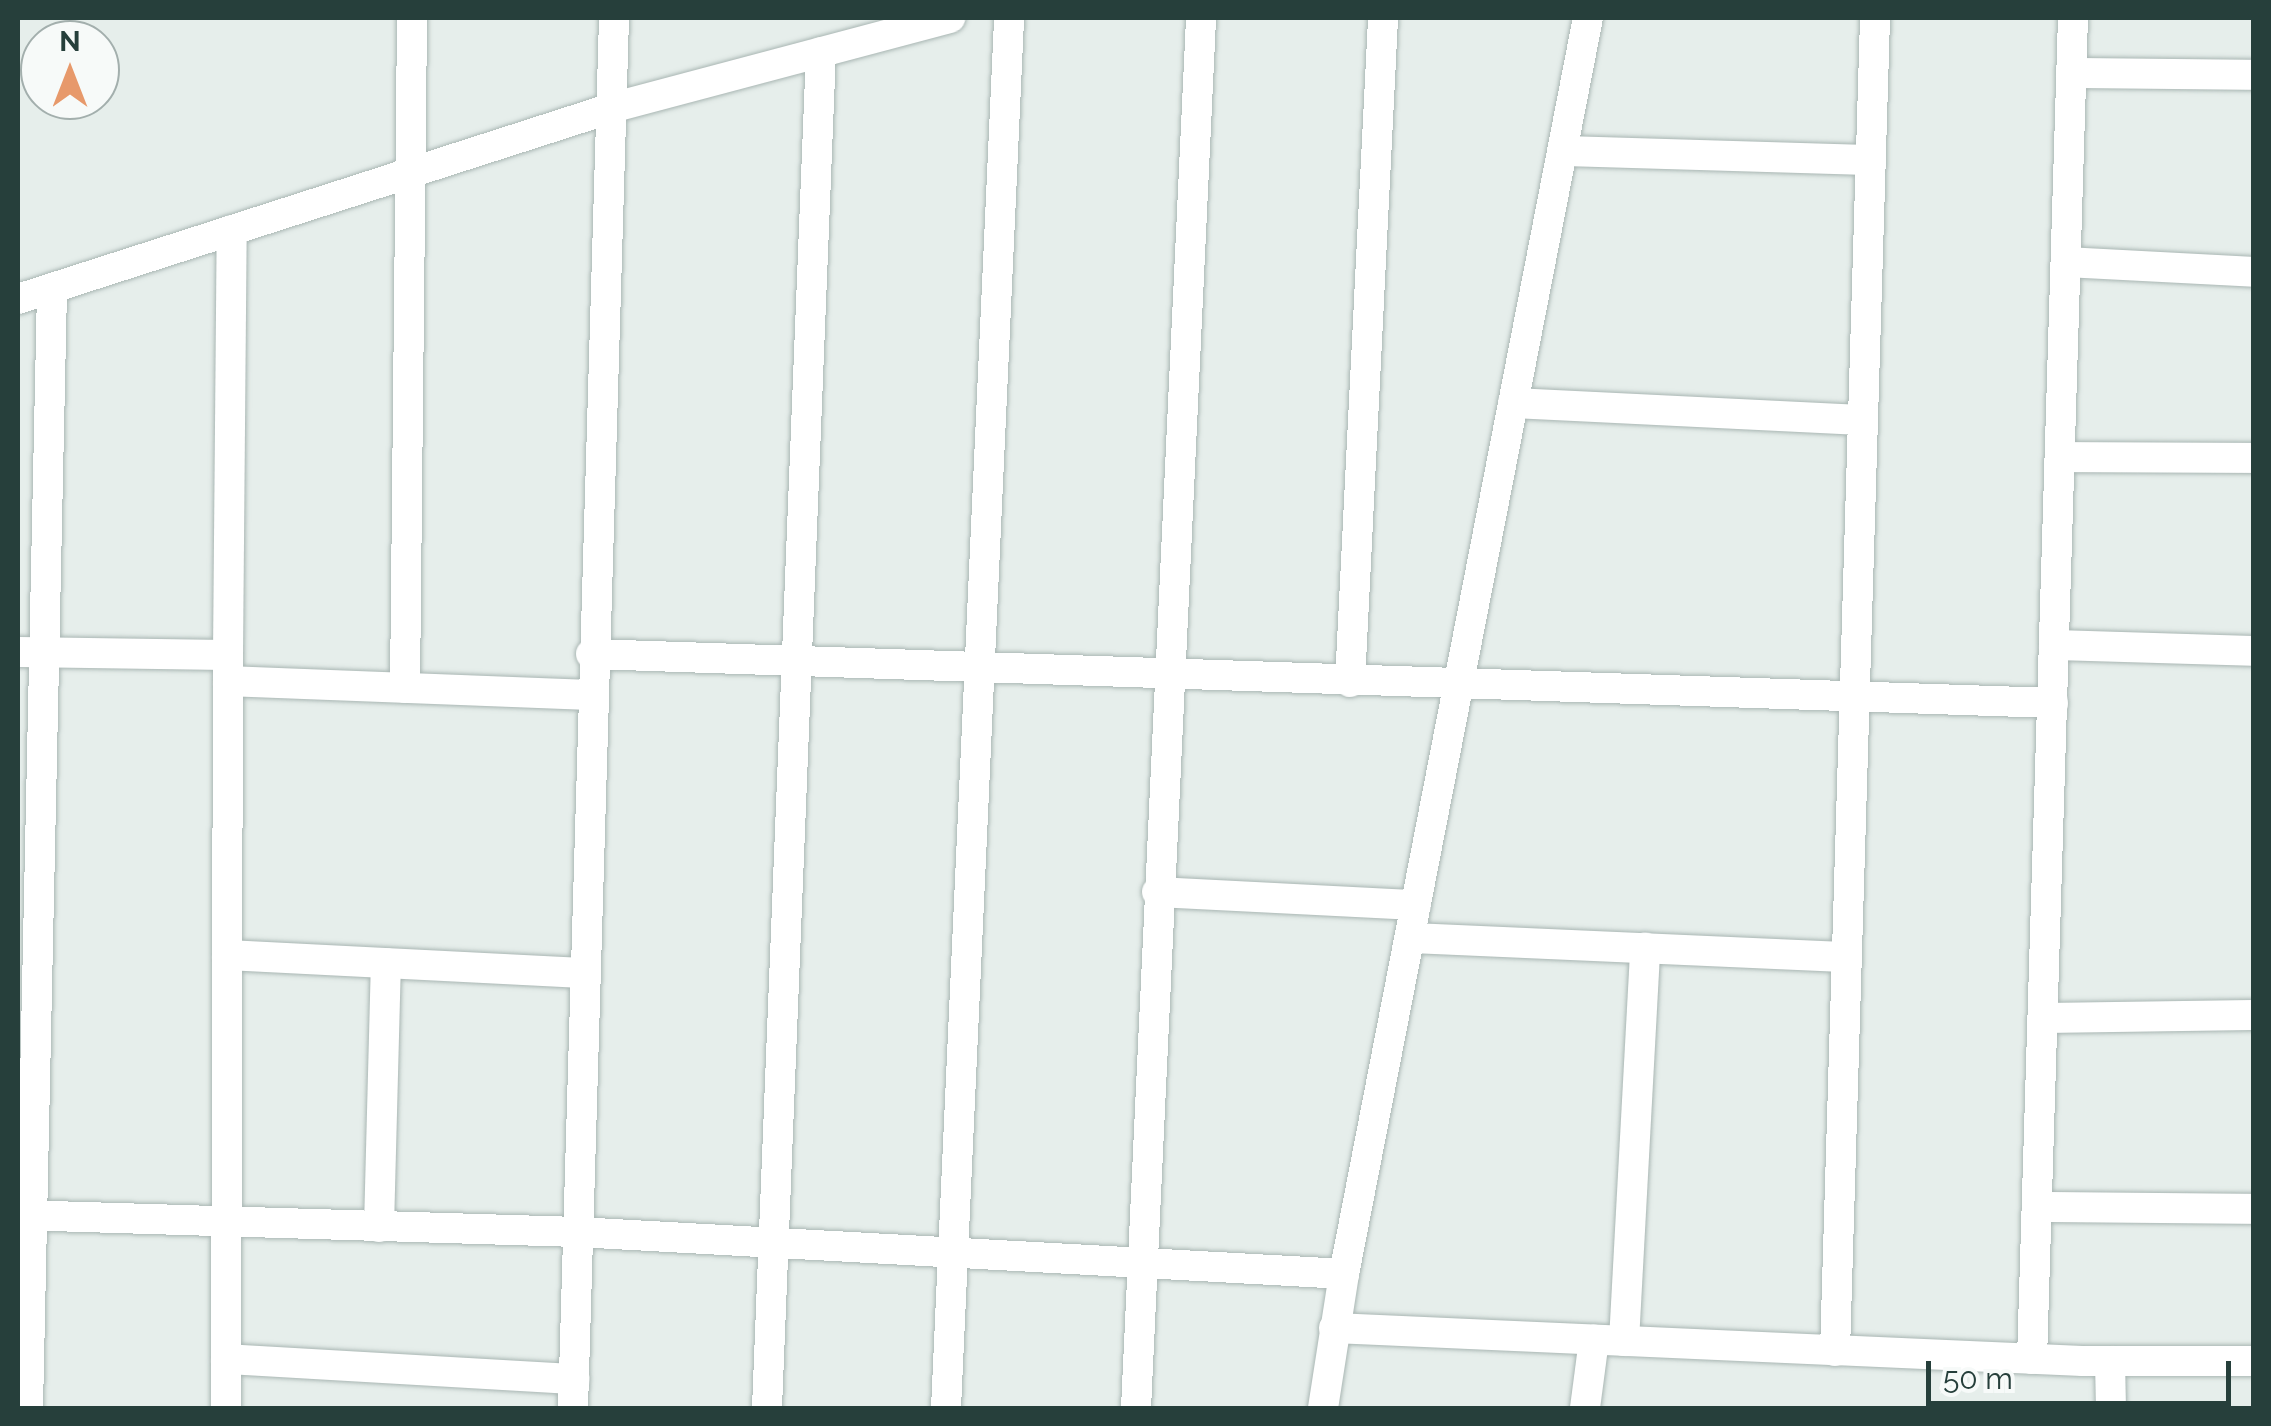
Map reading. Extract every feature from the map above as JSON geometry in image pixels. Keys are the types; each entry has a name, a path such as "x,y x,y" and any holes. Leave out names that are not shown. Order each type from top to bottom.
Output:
{"street":[{"path":"405,688 415,171 412,18"},
{"path":"226,1359 574,1394 591,654 615,108 614,18"},
{"path":"18,299 615,108 950,18"},
{"path":"946,1408 1009,18"},
{"path":"1136,1408 1166,673 1201,18"},
{"path":"1350,682 1383,18"},
{"path":"1324,1408 1344,1274 1588,18"},
{"path":"1834,1350 1870,160 1866,18"},
{"path":"2032,1359 2073,18"},
{"path":"767,1408 821,52"},
{"path":"2072,73 2254,75"},
{"path":"1563,151 1870,160"},
{"path":"226,1408 232,230"},
{"path":"2066,262 2254,272"},
{"path":"28,1408 31,652 52,288"},
{"path":"1514,403 1862,420"},
{"path":"2060,457 2254,458"},
{"path":"2054,645 2254,650"},
{"path":"31,652 405,688 590,694"},
{"path":"591,654 981,664 1458,687 2052,703"},
{"path":"1156,892 1416,905"},
{"path":"1410,938 1846,957"},
{"path":"1585,1408 1609,1340 1645,948"},
{"path":"228,955 583,973"},
{"path":"379,1227 386,963"},
{"path":"2043,1018 2254,1014"},
{"path":"2037,1207 2254,1209"},
{"path":"27,1215 577,1232 1344,1274"},
{"path":"1334,1328 2032,1359 2254,1361"},
{"path":"2110,1361 2111,1408"}]}
